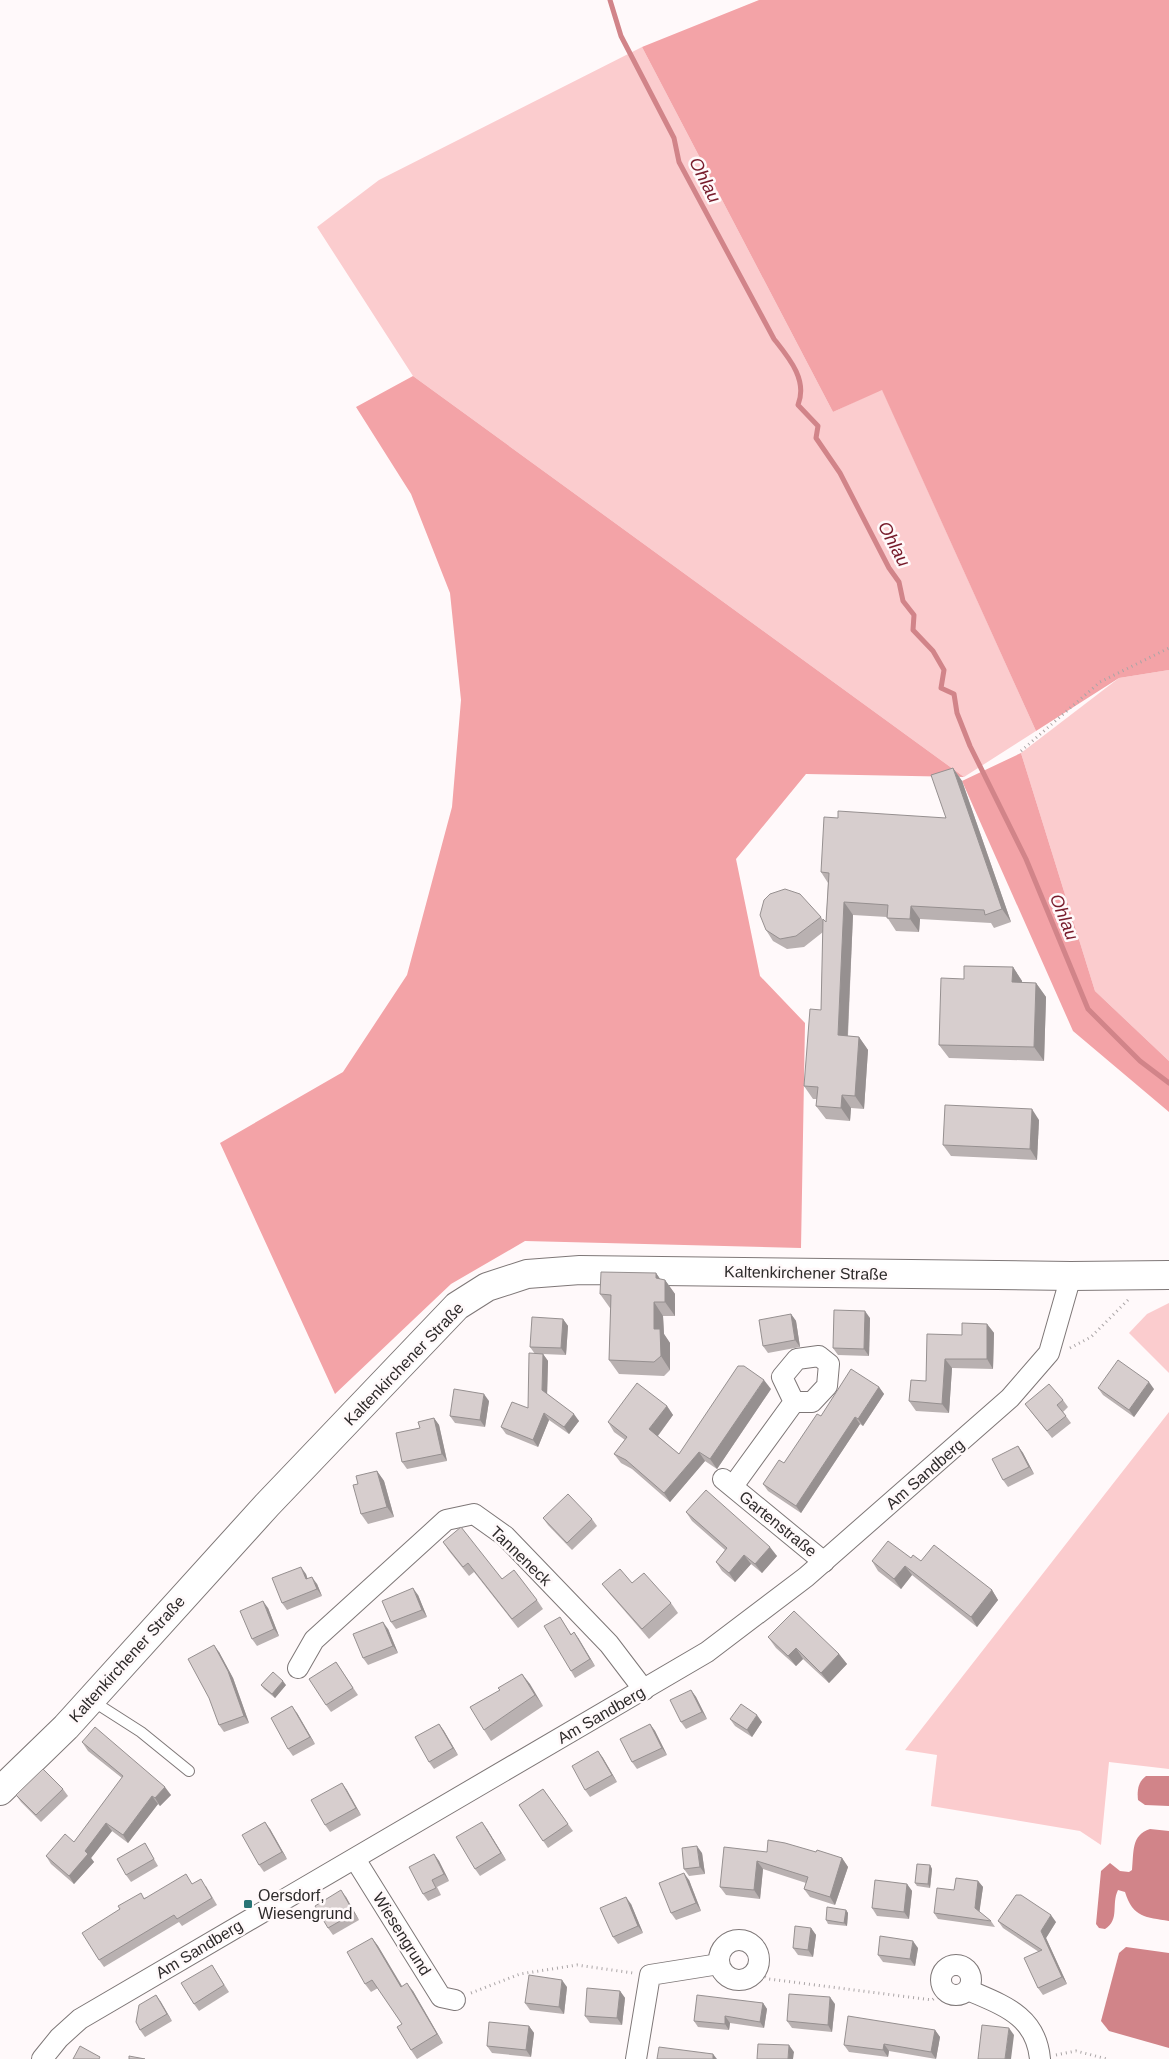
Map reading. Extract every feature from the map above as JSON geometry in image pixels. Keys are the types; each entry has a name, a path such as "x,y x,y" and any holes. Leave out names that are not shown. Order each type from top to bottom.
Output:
{"main road":[{"name":"Kaltenkirchener Straße","path":"0,1791 90,1700 267,1505 457,1306 486,1287 527,1274 580,1270 1071,1276 1169,1275"}],"street":[{"name":"Am Sandberg","path":"42,2059 59,2038 80,2019 707,1652 824,1562 1010,1398 1049,1354 1071,1276"},
{"name":"Gartenstraße","path":"794,1402 728,1483 824,1562"},
{"name":"Tanneneck","path":"298,1668 314,1640 446,1520 474,1514 505,1536 570,1603 609,1644 644,1690"},
{"name":"Wiesengrund","path":"355,1858 441,1997 455,2000"},
{"path":"744,1941 750,1943 758,1953 760,1960 756,1972 751,1977 738,1981 726,1975 719,1964 719,1957 725,1946 731,1942 744,1941"},
{"path":"636,2059 650,1975 719,1964"},
{"path":"956,1965 965,1967 971,1975 971,1985 968,1990 959,1995 945,1990 942,1976 947,1968 956,1965"},
{"path":"968,1990 1014,2010 1031,2028 1040,2058"}],"lane":[{"path":"90,1700 141,1732 189,1771"}],"path":[{"path":"1021,751 1100,682 1169,648"},
{"path":"1042,1361 1091,1337 1135,1294"},
{"path":"455,2000 520,1974 577,1965 650,1975"},
{"path":"756,1972 769,1979 932,2000 945,1990"},
{"path":"1040,2058 1076,2051 1107,2059"}],"shaded area":[{"path":"759,0 1169,0 1169,670 1119,678 1036,731 882,390 833,412 642,47"},
{"path":"642,47 833,412 882,389 1036,731 964,777 413,376 317,227 379,180"},
{"path":"413,376 964,777 806,774 736,859 760,976 805,1023 801,1248 525,1241 451,1284 335,1394 220,1143 343,1072 407,975 452,807 461,700 450,593 411,494 356,407"},
{"path":"1169,670 1169,1061 1095,991 1021,753 1119,678"},
{"path":"1021,753 1095,991 1169,1061 1169,1112 1073,1031 962,781"},
{"path":"1169,1303 1169,1373 1129,1333 1147,1314"},
{"path":"1169,1412 1169,1769 1109,1762 1101,1845 1080,1831 931,1806 937,1755 905,1750"},
{"path":"1146,1776 1169,1776 1169,1806 1145,1805 1138,1800 1139,1786"},
{"path":"1150,1829 1169,1831 1169,1921 1147,1917 1136,1912 1128,1901 1125,1892 1118,1890 1114,1916 1110,1925 1105,1929 1099,1928 1096,1924 1101,1871 1110,1863 1120,1871 1129,1872 1132,1870 1136,1840 1139,1835"},
{"path":"1126,1947 1169,1953 1169,2048 1109,2031 1101,2021 1119,1953"}],"building":[{"path":"953,768 1002,909 985,915 984,910 911,906 910,919 887,918 888,905 844,902 838,1035 859,1037 855,1096 842,1095 841,1108 816,1106 818,1087 804,1086 810,1009 821,1010 823,919 826,922 829,873 821,872 824,817 838,818 838,811 946,818 931,775"},
{"path":"785,889 800,894 821,917 796,936 780,939 766,930 760,915 764,900 770,894"},
{"path":"964,966 1013,967 1012,982 1036,983 1034,1047 939,1045 941,978 964,979"},
{"path":"945,1105 1032,1109 1030,1149 943,1145"},
{"path":"601,1272 656,1273 656,1278 665,1280 665,1302 654,1302 654,1329 660,1329 661,1356 654,1362 609,1360 611,1295 600,1294"},
{"path":"834,1310 865,1311 864,1349 833,1348"},
{"path":"791,1314 795,1340 763,1346 759,1320"},
{"path":"532,1317 563,1319 561,1348 530,1347"},
{"path":"962,1323 987,1324 987,1359 945,1359 942,1404 909,1401 911,1380 926,1381 927,1334 962,1335"},
{"path":"529,1353 543,1354 542,1390 574,1414 564,1427 544,1413 533,1440 501,1427 512,1402 528,1408"},
{"path":"1118,1360 1149,1382 1129,1410 1098,1388"},
{"path":"738,1366 744,1366 764,1380 710,1459 699,1452 664,1493 626,1460 614,1454 627,1437 608,1422 637,1383 667,1406 649,1429 679,1454"},
{"path":"851,1369 879,1387 858,1419 855,1417 796,1506 763,1484 779,1460 784,1463 817,1414 821,1416"},
{"path":"1049,1384 1063,1400 1057,1405 1066,1416 1047,1431 1025,1404"},
{"path":"454,1389 484,1394 480,1420 450,1416"},
{"path":"434,1418 442,1454 402,1462 396,1433 420,1428 418,1422"},
{"path":"1018,1446 1029,1467 1003,1480 992,1459"},
{"path":"377,1471 387,1507 361,1514 353,1485 358,1484 356,1476"},
{"path":"706,1490 770,1547 755,1564 744,1555 729,1573 716,1562 727,1548 686,1512"},
{"path":"568,1494 592,1519 567,1543 543,1518"},
{"path":"461,1527 502,1579 514,1570 537,1600 512,1619 468,1563 463,1567 443,1542"},
{"path":"888,1541 911,1558 913,1555 921,1561 934,1545 992,1590 971,1617 905,1566 894,1579 872,1561"},
{"path":"301,1567 306,1579 312,1577 317,1589 282,1603 272,1578"},
{"path":"620,1569 632,1583 644,1573 671,1603 642,1629 602,1584"},
{"path":"413,1588 422,1610 391,1622 382,1601"},
{"path":"263,1601 274,1629 252,1639 240,1611"},
{"path":"794,1611 839,1654 821,1673 796,1648 788,1656 768,1637"},
{"path":"560,1617 571,1635 574,1632 590,1659 571,1671 544,1626"},
{"path":"383,1622 393,1646 363,1658 353,1634"},
{"path":"214,1645 228,1671 244,1716 219,1725 209,1698 188,1659"},
{"path":"336,1662 353,1688 326,1705 309,1679"},
{"path":"273,1672 283,1681 272,1694 261,1685"},
{"path":"522,1674 535,1695 484,1730 470,1707 500,1690 498,1688"},
{"path":"691,1690 702,1712 681,1722 670,1700"},
{"path":"741,1704 757,1715 747,1730 730,1719"},
{"path":"292,1706 310,1737 288,1749 271,1718"},
{"path":"439,1724 453,1748 429,1762 415,1737"},
{"path":"650,1724 662,1748 632,1762 620,1739"},
{"path":"95,1727 165,1787 155,1798 152,1796 123,1835 106,1823 85,1851 88,1854 69,1876 46,1856 65,1834 74,1842 123,1776 82,1742"},
{"path":"598,1751 612,1775 585,1790 572,1766"},
{"path":"43,1769 63,1789 36,1815 16,1795"},
{"path":"342,1783 356,1808 325,1825 311,1800"},
{"path":"543,1789 568,1824 543,1841 519,1805"},
{"path":"265,1822 282,1852 259,1865 242,1835"},
{"path":"482,1822 501,1853 475,1869 456,1837"},
{"path":"768,1840 816,1852 817,1850 842,1858 830,1897 804,1889 808,1877 757,1861 754,1890 720,1887 724,1847 767,1852"},
{"path":"145,1843 154,1859 126,1875 117,1859"},
{"path":"697,1846 700,1867 684,1869 682,1848"},
{"path":"434,1854 444,1874 432,1880 436,1888 423,1894 409,1867"},
{"path":"917,1864 930,1865 928,1884 915,1883"},
{"path":"684,1873 696,1903 671,1913 659,1883"},
{"path":"186,1874 192,1884 201,1879 212,1898 177,1919 174,1915 99,1960 82,1933 120,1909 118,1906 141,1893 144,1899"},
{"path":"956,1878 978,1881 975,1908 991,1921 934,1913 937,1888 954,1890"},
{"path":"875,1880 907,1884 904,1912 872,1908"},
{"path":"341,1890 354,1913 328,1928 315,1906"},
{"path":"1016,1895 1021,1895 1051,1915 1041,1931 1062,1977 1038,1988 1024,1958 1042,1950 998,1921"},
{"path":"626,1897 638,1926 613,1937 600,1908"},
{"path":"827,1907 846,1910 844,1923 826,1920"},
{"path":"795,1926 811,1928 808,1950 793,1948"},
{"path":"880,1936 913,1941 910,1959 878,1955"},
{"path":"372,1938 401,1987 407,1983 437,2034 411,2050 397,2027 402,2024 372,1980 365,1984 347,1952"},
{"path":"212,1965 224,1985 194,2004 181,1983"},
{"path":"529,1975 562,1980 559,2007 525,2003"},
{"path":"587,1988 620,1991 617,2018 585,2016"},
{"path":"789,1994 830,1997 828,2025 787,2021"},
{"path":"156,1995 167,2014 140,2030 136,2022 139,2005"},
{"path":"697,1995 763,2003 760,2022 725,2016 725,2024 694,2021"},
{"path":"848,2016 935,2030 931,2052 884,2044 883,2050 844,2045"},
{"path":"489,2022 529,2026 526,2050 487,2046"},
{"path":"982,2025 1009,2028 1005,2059 978,2059"},
{"path":"758,2044 789,2045 788,2059 757,2059"},
{"path":"80,2046 100,2057 99,2059 73,2059"},
{"path":"659,2047 713,2054 713,2059 657,2059"},
{"path":"129,2056 145,2059 129,2059"}],"waterway":[{"name":"Ohlau","path":"610,0 621,36 674,138 679,162 774,339 791,362 799,378 801,387 798,405 818,426 816,438 840,473 889,568 899,582 903,601 914,615 913,630 933,651 944,670 941,688 954,694 957,713 970,746 1026,859 1088,1009 1140,1061 1169,1083"}],"place":[{"name":"Oersdorf, Wiesengrund","path":"248,1904"}]}
